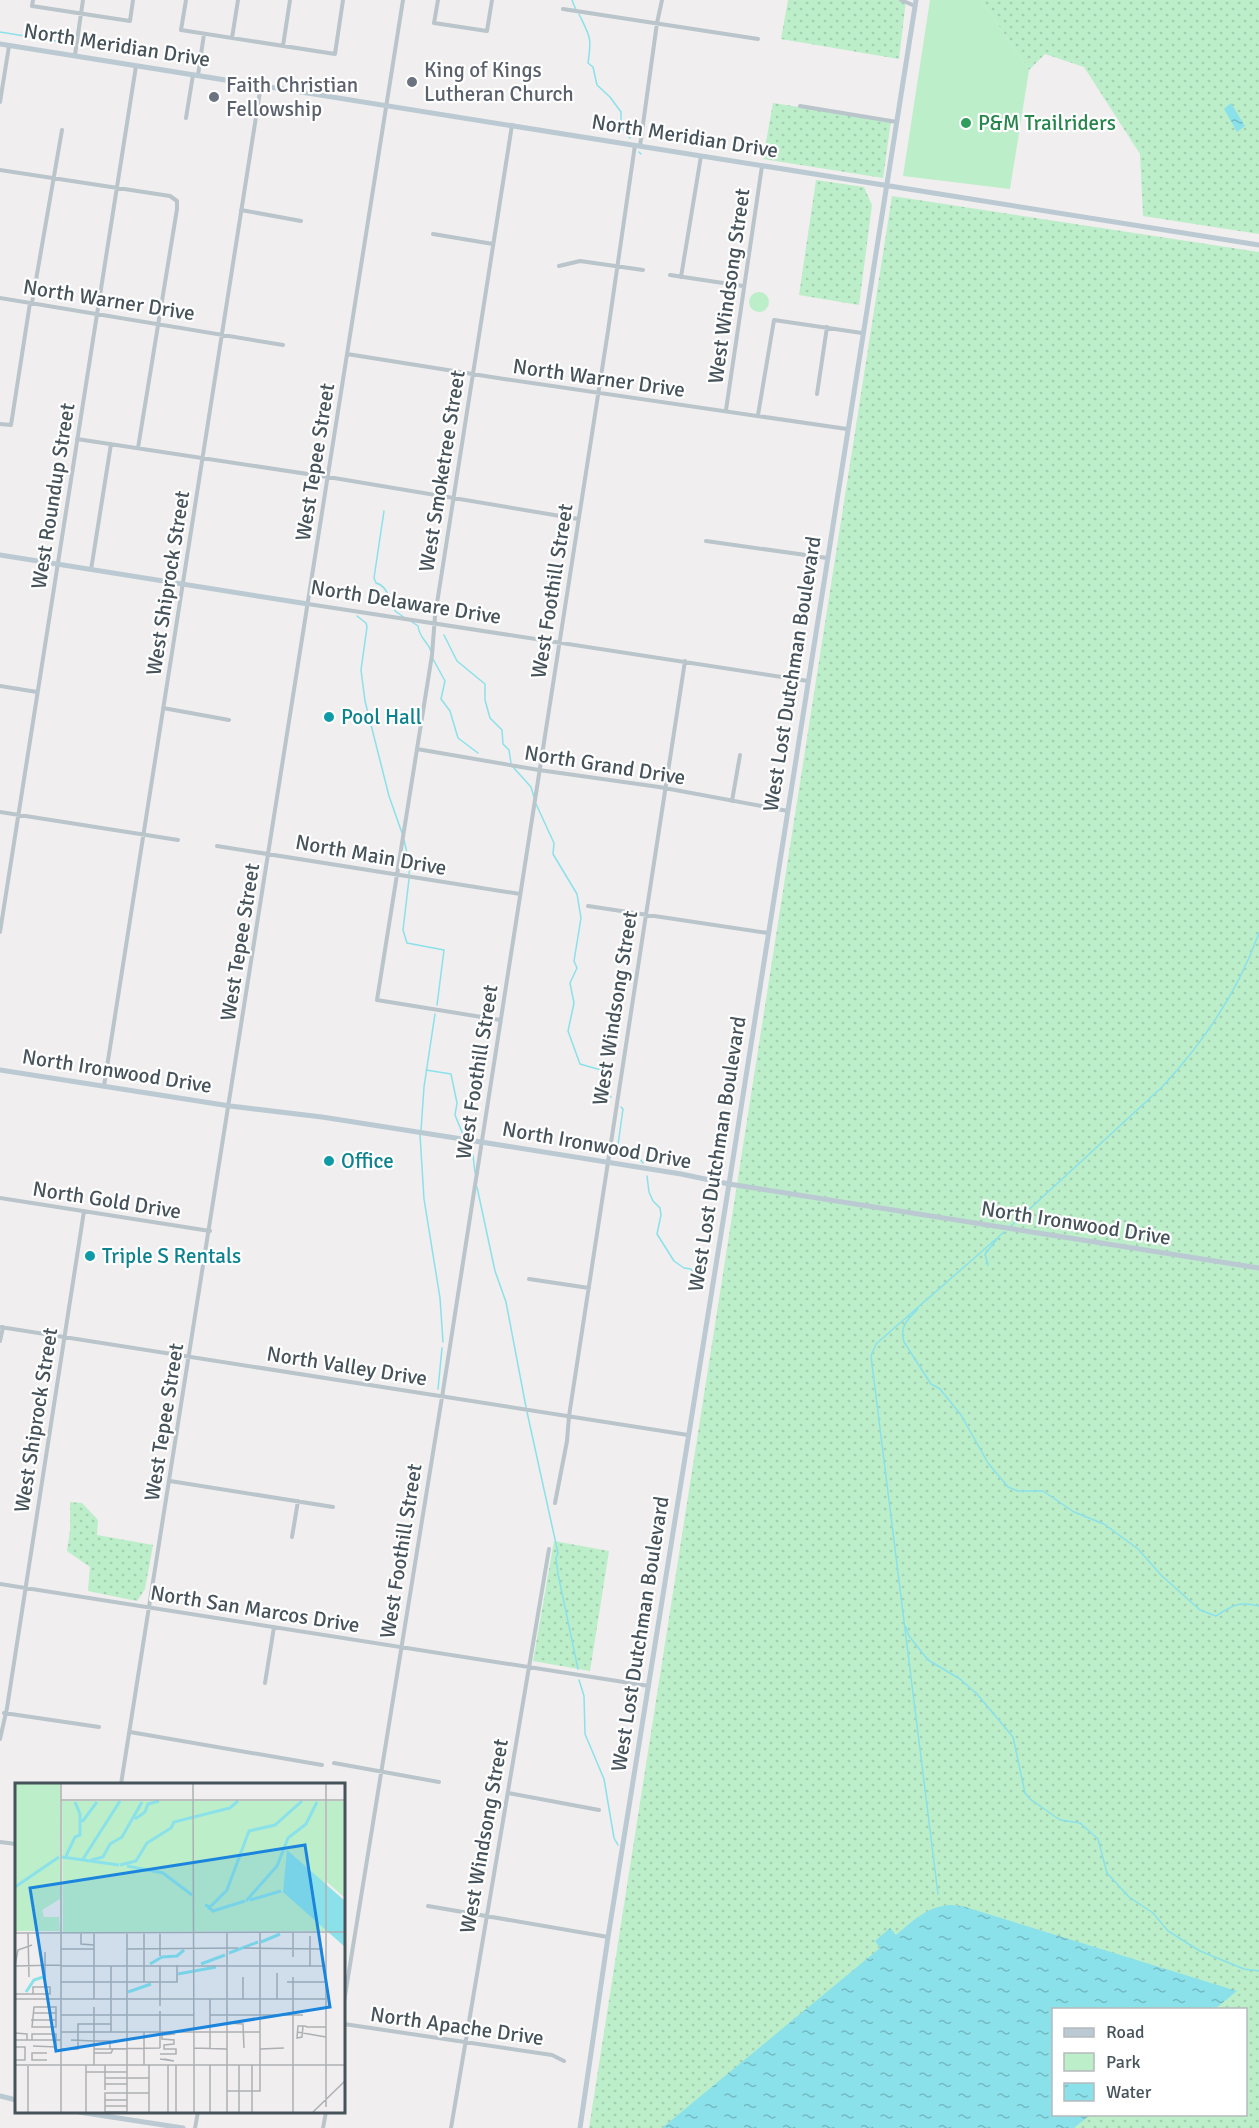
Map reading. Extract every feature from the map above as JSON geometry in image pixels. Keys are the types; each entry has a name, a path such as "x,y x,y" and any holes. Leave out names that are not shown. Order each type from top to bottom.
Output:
{"street":[{"path":"33,0 32,6 130,21 134,0"},
{"path":"75,55 83,0"},
{"path":"186,0 181,30 334,54 343,0"},
{"path":"232,38 238,0"},
{"path":"283,46 290,0"},
{"name":"West Tepee Street","path":"121,1783 403,0"},
{"path":"438,0 435,23 487,31 492,0"},
{"name":"West Foothill Street","path":"345,1996 442,1397 578,519 662,0"},
{"path":"901,0 915,3"},
{"name":"West Lost Dutchman Boulevard","path":"580,2128 608,1937 862,333 888,185 915,3"},
{"path":"563,9 758,39"},
{"path":"186,118 204,34"},
{"name":"North Meridian Drive","path":"0,44 1259,245"},
{"path":"0,102 9,45"},
{"name":"West Roundup Street","path":"0,932 136,65"},
{"name":"West Shiprock Street","path":"105,1086 261,85"},
{"path":"800,106 897,122"},
{"name":"West Smoketree Street","path":"501,1020 377,1000 433,649 453,497 512,125"},
{"path":"0,424 11,425 62,130"},
{"path":"681,277 701,156"},
{"name":"West Windsong Street","path":"726,410 762,165"},
{"path":"0,170 170,196 177,201 138,448"},
{"path":"241,210 301,221"},
{"path":"433,234 493,244"},
{"path":"559,266 580,261 644,270"},
{"path":"670,275 743,286"},
{"name":"North Warner Drive","path":"0,298 284,345"},
{"path":"758,415 774,320 862,333"},
{"path":"817,394 827,327"},
{"name":"North Warner Drive","path":"347,354 598,394 726,410 847,429"},
{"path":"77,439 328,477 578,519"},
{"path":"91,570 111,444"},
{"path":"706,541 827,558"},
{"name":"North Delaware Drive","path":"0,555 808,681"},
{"name":"West Windsong Street","path":"555,1503 567,1441 607,1162 685,661"},
{"path":"0,686 37,692"},
{"path":"163,708 229,720"},
{"name":"North Grand Drive","path":"417,749 665,788 788,811"},
{"path":"732,801 740,755"},
{"path":"0,812 178,840"},
{"name":"North Main Drive","path":"217,846 520,894"},
{"path":"588,906 768,933"},
{"name":"North Ironwood Drive","path":"0,1070 481,1142 681,1174 701,1180 1259,1268"},
{"name":"North Gold Drive","path":"0,1198 210,1231"},
{"name":"West Shiprock Street","path":"0,1739 4,1713 7,1708 84,1211"},
{"path":"529,1279 589,1288"},
{"path":"0,1341 1,1327"},
{"name":"North Valley Drive","path":"1,1327 689,1435"},
{"path":"170,1481 333,1507"},
{"path":"292,1537 298,1502"},
{"name":"West Windsong Street","path":"451,2128 549,1549"},
{"name":"North San Marcos Drive","path":"0,1584 649,1686"},
{"path":"265,1683 274,1627"},
{"path":"4,1713 99,1727"},
{"path":"129,1732 322,1765"},
{"path":"334,1763 439,1782"},
{"path":"508,1793 599,1810"},
{"path":"0,1842 15,1844"},
{"path":"428,1906 608,1937"},
{"name":"North Apache Drive","path":"345,2024 552,2055 564,2061"},
{"path":"0,2096 15,2100"},
{"path":"86,2113 183,2128"},
{"path":"195,2128 198,2113"},
{"path":"323,2128 326,2113"}],"green space":[{"path":"788,0 906,0 899,59 781,39"},
{"name":"P&M Trailriders","path":"930,0 981,0 1029,70 1010,189 903,176"},
{"path":"981,0 1259,0 1259,234 1143,216 1140,154 1084,67 1045,54 1029,70"},
{"path":"773,103 891,121 883,178 763,159"},
{"path":"816,180 864,187 872,205 859,305 799,295"},
{"path":"892,196 1259,252 1259,2128 589,2128"},
{"path":"759,292 766,295 769,302 766,309 759,312 752,309 749,302 752,295"},
{"path":"70,1502 82,1503 98,1520 97,1535 153,1545 145,1589 137,1601 88,1591 90,1567 67,1551"},
{"path":"554,1541 609,1551 590,1671 533,1661"}],"water":[{"path":"1231,103 1245,126 1237,132 1224,109"},
{"path":"942,1906 962,1906 1237,1991 1216,2008 1052,2008 1052,2116 1089,2116 1074,2128 662,2128 880,1948 875,1941 890,1928 896,1935 928,1911"}],"waterway":[{"path":"572,0 576,10"},
{"path":"579,14 589,37 588,63 593,67 597,85 621,112 621,126 630,138"},
{"path":"0,32 68,43"},
{"path":"384,511 374,578 376,583 385,590 395,611 405,618"},
{"path":"357,616 366,623 367,627 361,670 365,701 389,796 402,833"},
{"path":"412,622 418,626 420,634 431,651"},
{"path":"444,635 457,661 485,684 485,700 490,718 502,730 503,744 509,750 511,763"},
{"path":"433,659 445,681 441,699 450,711 458,738 478,753"},
{"path":"513,767 531,787 534,797"},
{"path":"536,804 554,843 553,854 577,894 581,918 574,961 577,968 570,983 574,1003 568,1031 580,1064 608,1072 611,1097"},
{"path":"404,840 410,866 409,874"},
{"path":"409,879 403,930 407,943 444,950 437,1005"},
{"path":"1011,1226 1162,1087 1177,1070 1206,1034 1230,995 1259,933"},
{"path":"421,1130 424,1087 435,1014"},
{"path":"426,1070 451,1074 457,1103 455,1115 464,1137"},
{"path":"621,1107 623,1109 618,1155 640,1159 643,1163"},
{"path":"420,1135 424,1199 440,1298 443,1342"},
{"path":"466,1141 473,1155 475,1173"},
{"path":"647,1176 649,1192 653,1201 660,1208 657,1234 674,1261 684,1268 691,1269 699,1280 704,1282"},
{"path":"477,1187 495,1271 506,1302 526,1407"},
{"path":"938,1894 871,1356 876,1344 1004,1232"},
{"path":"988,1265 985,1254 997,1239"},
{"path":"918,1309 904,1327 904,1342 931,1384 940,1389 961,1415 988,1463 1008,1487 1018,1491 1043,1491 1074,1512 1104,1524 1138,1549 1161,1575 1200,1610 1216,1616 1236,1605 1259,1606"},
{"path":"438,1389 442,1348"},
{"path":"527,1412 558,1553 556,1558 558,1574 578,1669"},
{"path":"906,1627 909,1636 928,1660 960,1679 977,1694 1013,1737 1025,1793 1060,1820 1080,1823 1098,1839 1107,1873 1129,1897 1153,1913 1168,1931 1200,1951 1244,1969 1259,1971"},
{"path":"579,1680 584,1696 585,1734 604,1779 614,1838 618,1845"}],"place":[{"name":"King of Kings Lutheran Church","path":"412,82"},
{"name":"Faith Christian Fellowship","path":"214,97"},
{"name":"P&M Trailriders","path":"966,123"},
{"name":"Pool Hall","path":"329,717"},
{"name":"Office","path":"329,1161"},
{"name":"Triple S Rentals","path":"90,1256"}]}
